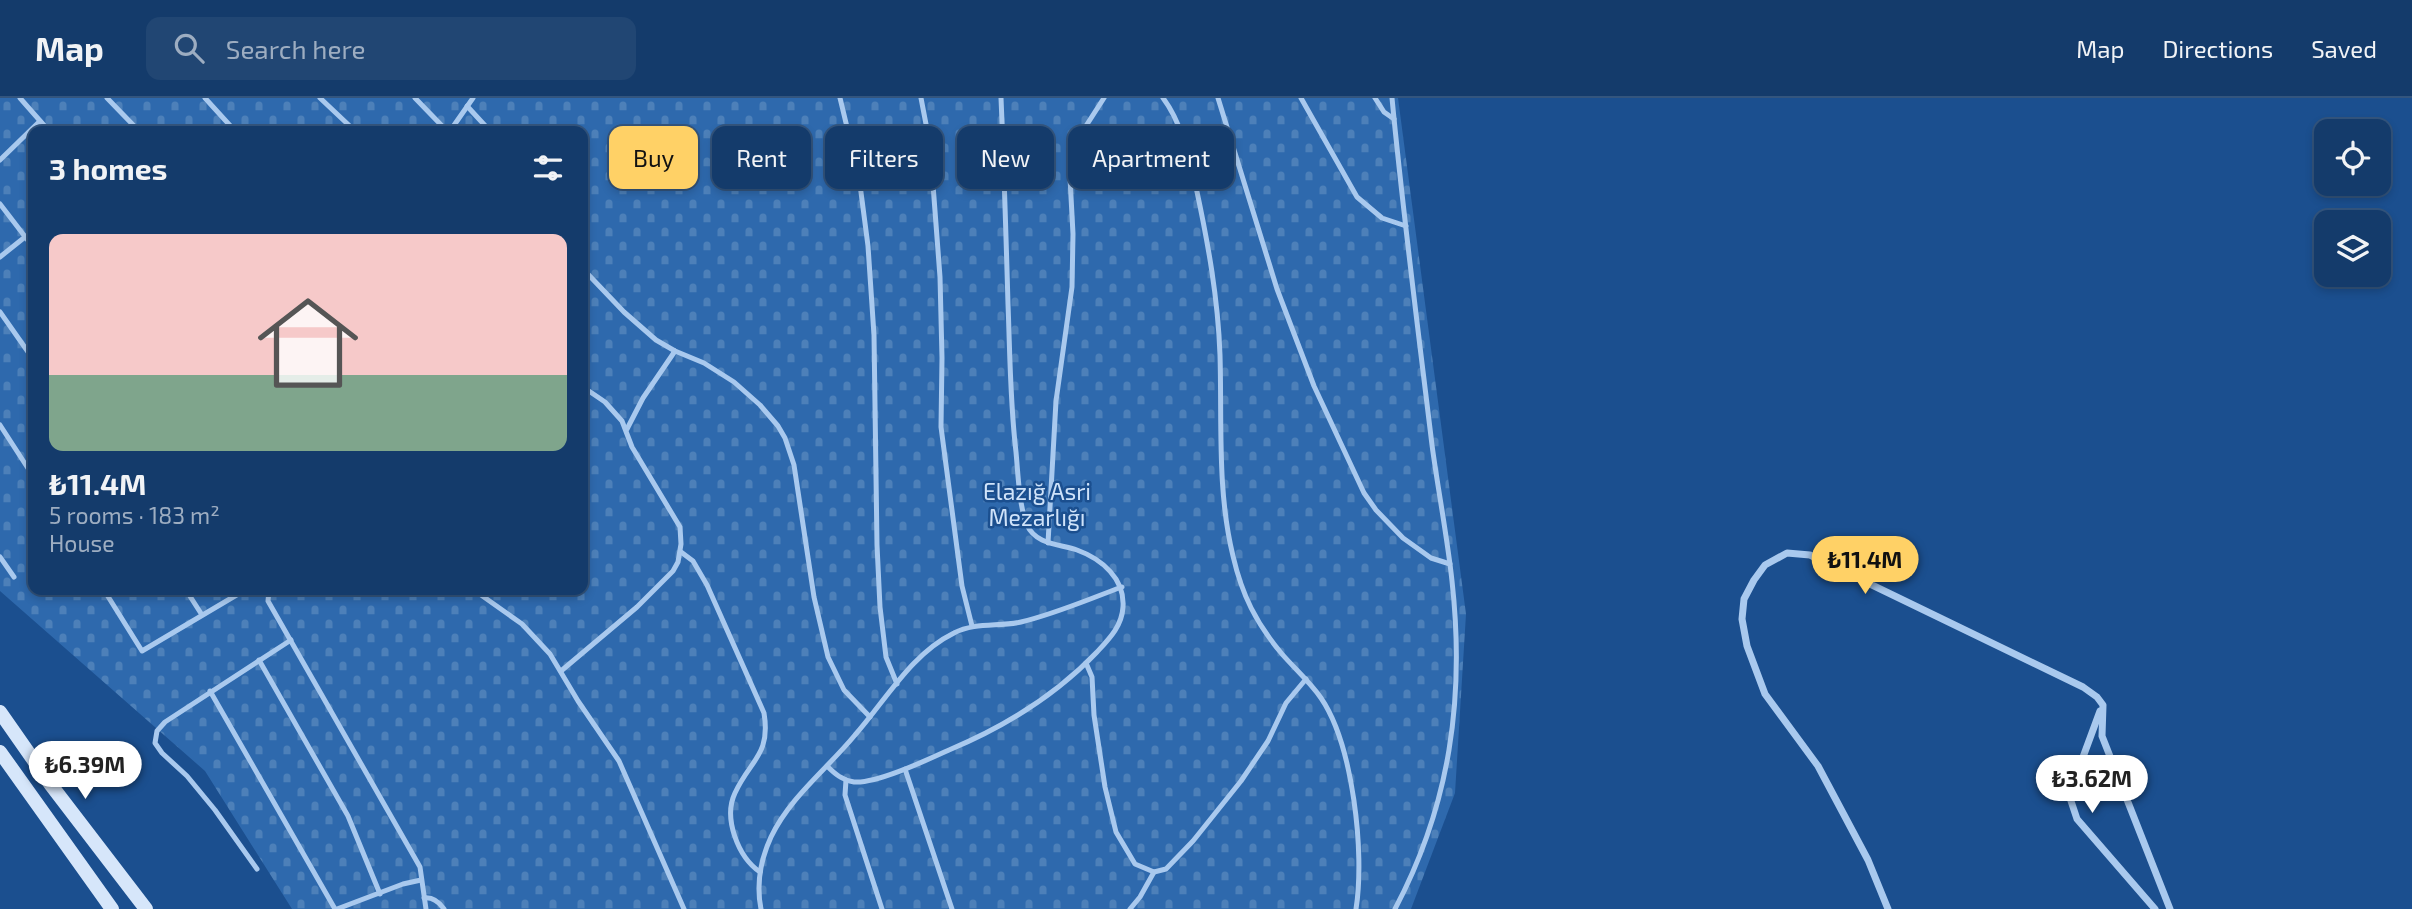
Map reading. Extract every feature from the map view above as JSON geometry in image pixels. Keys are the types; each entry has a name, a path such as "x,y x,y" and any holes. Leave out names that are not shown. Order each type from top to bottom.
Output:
{"street":[{"path":"1888,909 1868,860 1818,766 1765,694 1747,646 1742,619 1744,599 1765,565 1787,553 1810,555 2083,687 2097,697 2103,705 2102,736 2171,909"},
{"path":"2103,705 2069,795 2077,819 2155,909"},
{"path":"0,712 51,785 146,909"},
{"path":"0,752 112,909"}],"lane":[{"path":"20,98 44,126"},
{"path":"107,98 134,126"},
{"path":"205,98 230,126"},
{"path":"320,98 350,126"},
{"path":"415,98 444,126"},
{"path":"453,126 473,98"},
{"path":"840,98 859,177 868,246 874,335 880,607 886,657 897,684"},
{"path":"921,98 930,145 940,277 943,358 941,427 962,586 972,626"},
{"path":"827,766 846,780 863,782 985,735 1028,710 1077,673 1111,636 1119,623 1123,607 1122,587 1110,571 1079,551 1048,543 1027,525 1010,408 1001,98"},
{"path":"1048,543 1056,401 1072,287 1070,178 1077,144 1104,98"},
{"path":"1163,98 1175,120 1190,163 1211,260 1220,357 1224,509 1233,556 1254,617 1323,701 1339,731 1359,840 1356,909"},
{"path":"1218,98 1277,289 1314,386 1364,493 1403,538 1431,558 1450,564"},
{"path":"1301,98 1357,197 1382,218 1406,226"},
{"path":"1375,98 1384,112 1394,119"},
{"path":"1392,98 1435,470 1450,564 1457,660 1450,750 1434,820 1395,909"},
{"path":"467,106 485,126"},
{"path":"35,126 40,121"},
{"path":"0,160 28,133"},
{"path":"0,204 28,241"},
{"path":"0,257 25,237"},
{"path":"588,274 624,312 656,340 704,363 734,383 770,415 785,438 794,465 814,597 828,657 844,690 870,717"},
{"path":"0,312 28,352"},
{"path":"627,429 643,398 675,351"},
{"path":"561,671 637,607 673,571 681,552 680,527 632,447 627,429 614,410 588,391"},
{"path":"0,425 28,468"},
{"path":"681,552 693,561 707,585 764,713 766,730 761,752 736,789 731,808 738,849 760,872"},
{"path":"0,557 14,577"},
{"path":"761,909 757,889 760,872 776,826 915,662 937,643 972,626 1020,622 1122,587"},
{"path":"107,595 142,651 236,595"},
{"path":"189,595 202,615"},
{"path":"269,595 268,601 420,867 426,909"},
{"path":"481,595 538,639 561,671 619,761 684,909"},
{"path":"257,869 215,810 155,743 160,726 290,640"},
{"path":"259,660 348,816 380,894"},
{"path":"1086,663 1092,677 1094,715 1105,787 1116,832 1135,864 1154,872 1166,869 1193,841 1241,781 1268,741 1286,703 1306,679"},
{"path":"210,691 336,909 421,880"},
{"path":"905,768 952,909"},
{"path":"846,780 845,795 882,909"},
{"path":"1130,909 1154,872"},
{"path":"424,898 430,897 444,909"}],"green space":[{"name":"Elazığ Asri Mezarlığı","path":"0,98 1398,98 1466,614 1455,793 1411,909 292,909 205,771 0,591"}]}
